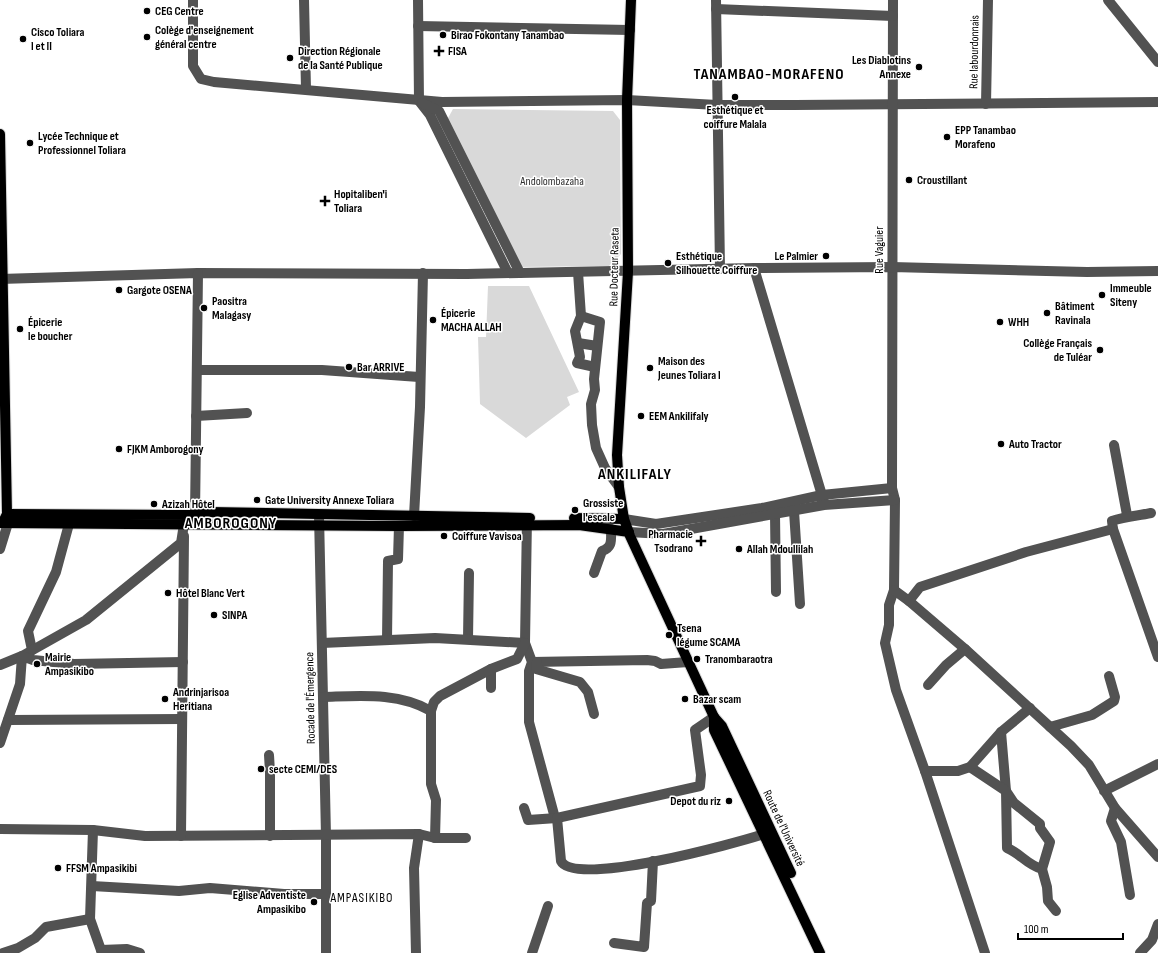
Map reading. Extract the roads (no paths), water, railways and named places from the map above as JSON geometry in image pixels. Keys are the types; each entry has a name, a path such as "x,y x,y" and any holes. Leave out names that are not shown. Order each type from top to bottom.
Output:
{"main road":[{"name":"Rue Docteur Raseta","path":"629,532 624,520 619,487 617,455 628,272 627,100 631,0"},
{"path":"0,134 4,519"},
{"path":"4,519 195,515 210,512 399,526 527,521 624,520"},
{"path":"4,519 69,524 184,524 414,516 527,521 579,525 629,532"},
{"name":"Route de l'Université","path":"629,532 688,662 714,717 722,726 827,953"},
{"name":"Route de l'Université","path":"714,717 714,730 820,953"}],"street":[{"path":"193,0 193,66 201,79 214,82 306,89 419,101 627,100 717,105 1158,102"},
{"path":"304,0 306,89"},
{"path":"418,0 419,101 430,115 508,273"},
{"name":"Rue Vaguier","path":"893,0 894,104 892,488 895,500 894,590 889,605 889,625 885,642 896,690 925,771 985,953"},
{"name":"Rue labourdonnais","path":"986,104 988,0"},
{"path":"1108,0 1158,62"},
{"path":"720,269 716,5 893,16"},
{"path":"418,26 630,30"},
{"path":"419,101 439,111 520,273"},
{"path":"754,268 823,500"},
{"path":"1,279 198,273 520,273 628,272 754,268 892,268 1079,272 1158,271"},
{"path":"578,272 581,316 575,331 580,357 577,364 595,367"},
{"path":"0,665 22,656 86,620 181,542 184,524 195,515 198,273"},
{"path":"414,516 420,407 419,377 424,273"},
{"path":"581,316 600,322 595,367 595,390 591,404 592,425 596,448 605,468 619,487"},
{"path":"578,343 597,346"},
{"path":"197,370 322,370 419,377"},
{"path":"196,416 247,413"},
{"path":"1114,445 1127,515"},
{"path":"624,520 656,524 823,500 892,488"},
{"path":"629,532 663,534 794,511 823,500 895,500"},
{"path":"794,511 800,604"},
{"path":"1151,513 1133,517 1127,515 1112,521 1113,529 1156,645 1158,657"},
{"path":"776,514 776,592"},
{"path":"0,549 4,519"},
{"name":"Rocade de l'Émergence","path":"319,520 326,836 326,953"},
{"path":"436,838 436,800 431,784 432,711 434,702 440,696 491,669 517,659 525,643 527,521"},
{"path":"32,650 28,631 56,572 69,524"},
{"path":"181,836 184,524"},
{"path":"387,640 388,560 398,559 399,526"},
{"path":"594,573 602,551 608,548 611,543 611,529"},
{"path":"909,601 920,587 1026,552 1113,529"},
{"path":"468,639 469,572"},
{"path":"894,590 965,648 1089,765 1115,808 1158,857"},
{"path":"322,643 435,638 525,643"},
{"path":"525,643 536,669 580,682 588,692 594,714"},
{"path":"928,685 946,665 965,648"},
{"path":"22,656 33,660 74,664 183,662"},
{"path":"0,743 20,684 22,656"},
{"path":"534,662 646,660 655,661 661,664 688,662"},
{"path":"534,662 529,671 528,722 556,818 561,861 563,866 587,871 632,866 729,845 764,834"},
{"path":"491,669 491,688"},
{"path":"1050,727 1092,715 1114,701 1115,697 1109,676"},
{"path":"323,698 378,695 403,700 432,711"},
{"path":"925,771 958,771 970,767 1001,732 1030,708"},
{"path":"524,808 528,820 556,818 700,786 701,775 695,730 714,717"},
{"path":"8,720 182,719"},
{"path":"1001,732 1006,791 1007,848 1018,852 1024,859 1042,869"},
{"path":"269,756 270,836"},
{"path":"1104,791 1158,764"},
{"path":"970,767 1006,791 1014,803 1040,824 1040,828 1050,842 1042,869 1047,887 1048,901 1056,911"},
{"path":"1115,808 1112,821 1120,842 1130,895"},
{"path":"0,829 94,830 145,836 326,836 419,834 436,838 466,838"},
{"path":"94,830 90,919 101,951 127,949 140,953"},
{"path":"416,953 414,868 419,834"},
{"path":"614,943 643,950 647,903 651,901 653,861"},
{"path":"92,886 178,891 225,888 284,894 325,894"},
{"path":"532,953 548,906"},
{"path":"3,953 18,948 35,938 46,927 90,919"},
{"path":"1140,953 1152,940 1158,924"}],"place":[{"name":"CEG Centre","path":"147,11"},
{"name":"Birao Fokontany Tanambao","path":"443,35"},
{"name":"Colège d'enseignement général centre","path":"147,37"},
{"name":"Cisco Toliara I et II","path":"23,39"},
{"name":"FISA","path":"439,51"},
{"name":"Direction Régionale de la Santé Publique","path":"290,58"},
{"name":"Les Diablotins Annexe","path":"919,67"},
{"name":"Esthétique et coiffure Malala","path":"735,97"},
{"name":"EPP Tanambao Morafeno","path":"947,137"},
{"name":"Lycée Technique et Professionnel Toliara","path":"30,143"},
{"name":"Croustillant","path":"909,180"},
{"name":"Hopitaliben'i Toliara","path":"325,201"},
{"name":"Le Palmier","path":"826,256"},
{"name":"Esthétique Silhouette Coiffure","path":"668,263"},
{"name":"Gargote OSENA","path":"119,290"},
{"name":"Immeuble Siteny","path":"1102,295"},
{"name":"Paositra Malagasy","path":"204,308"},
{"name":"Bâtiment Ravinala","path":"1047,313"},
{"name":"Épicerie MACHA ALLAH","path":"433,320"},
{"name":"WHH","path":"1000,322"},
{"name":"Épicerie le boucher","path":"20,329"},
{"name":"Collège Français de Tuléar","path":"1100,350"},
{"name":"Bar ARRIVE","path":"349,367"},
{"name":"Maison des Jeunes Toliara I","path":"650,368"},
{"name":"EEM Ankilifaly","path":"641,416"},
{"name":"Auto Tractor","path":"1001,444"},
{"name":"FJKM Amborogony","path":"119,449"},
{"name":"Gate University Annexe Toliara","path":"257,500"},
{"name":"Azizah Hôtel","path":"154,504"},
{"name":"Grossiste l'escale","path":"575,510"},
{"name":"Coiffure Vavisoa","path":"444,536"},
{"name":"Pharmacie Tsodrano","path":"701,541"},
{"name":"Allah Mdoullilah","path":"739,549"},
{"name":"Hôtel Blanc Vert","path":"168,593"},
{"name":"SINPA","path":"214,615"},
{"name":"Tsena légume SCAMA","path":"669,635"},
{"name":"Tranombaraotra","path":"697,659"},
{"name":"Mairie Ampasikibo","path":"37,664"},
{"name":"Andrinjarisoa Heritiana","path":"165,699"},
{"name":"Bazar scam","path":"685,699"},
{"name":"secte CEMI/DES","path":"261,769"},
{"name":"Depot du riz","path":"729,801"},
{"name":"FFSM Ampasikibi","path":"58,868"},
{"name":"Eglise Adventiste Ampasikibo","path":"314,902"}],"district":[{"name":"TANAMBAO-MORAFENO","path":"769,73"},
{"name":"ANKILIFALY","path":"635,473"},
{"name":"AMBOROGONY","path":"231,522"},
{"name":"AMPASIKIBO","path":"362,897"}],"park label":[{"name":"Andolombazaha","path":"552,181"}]}
